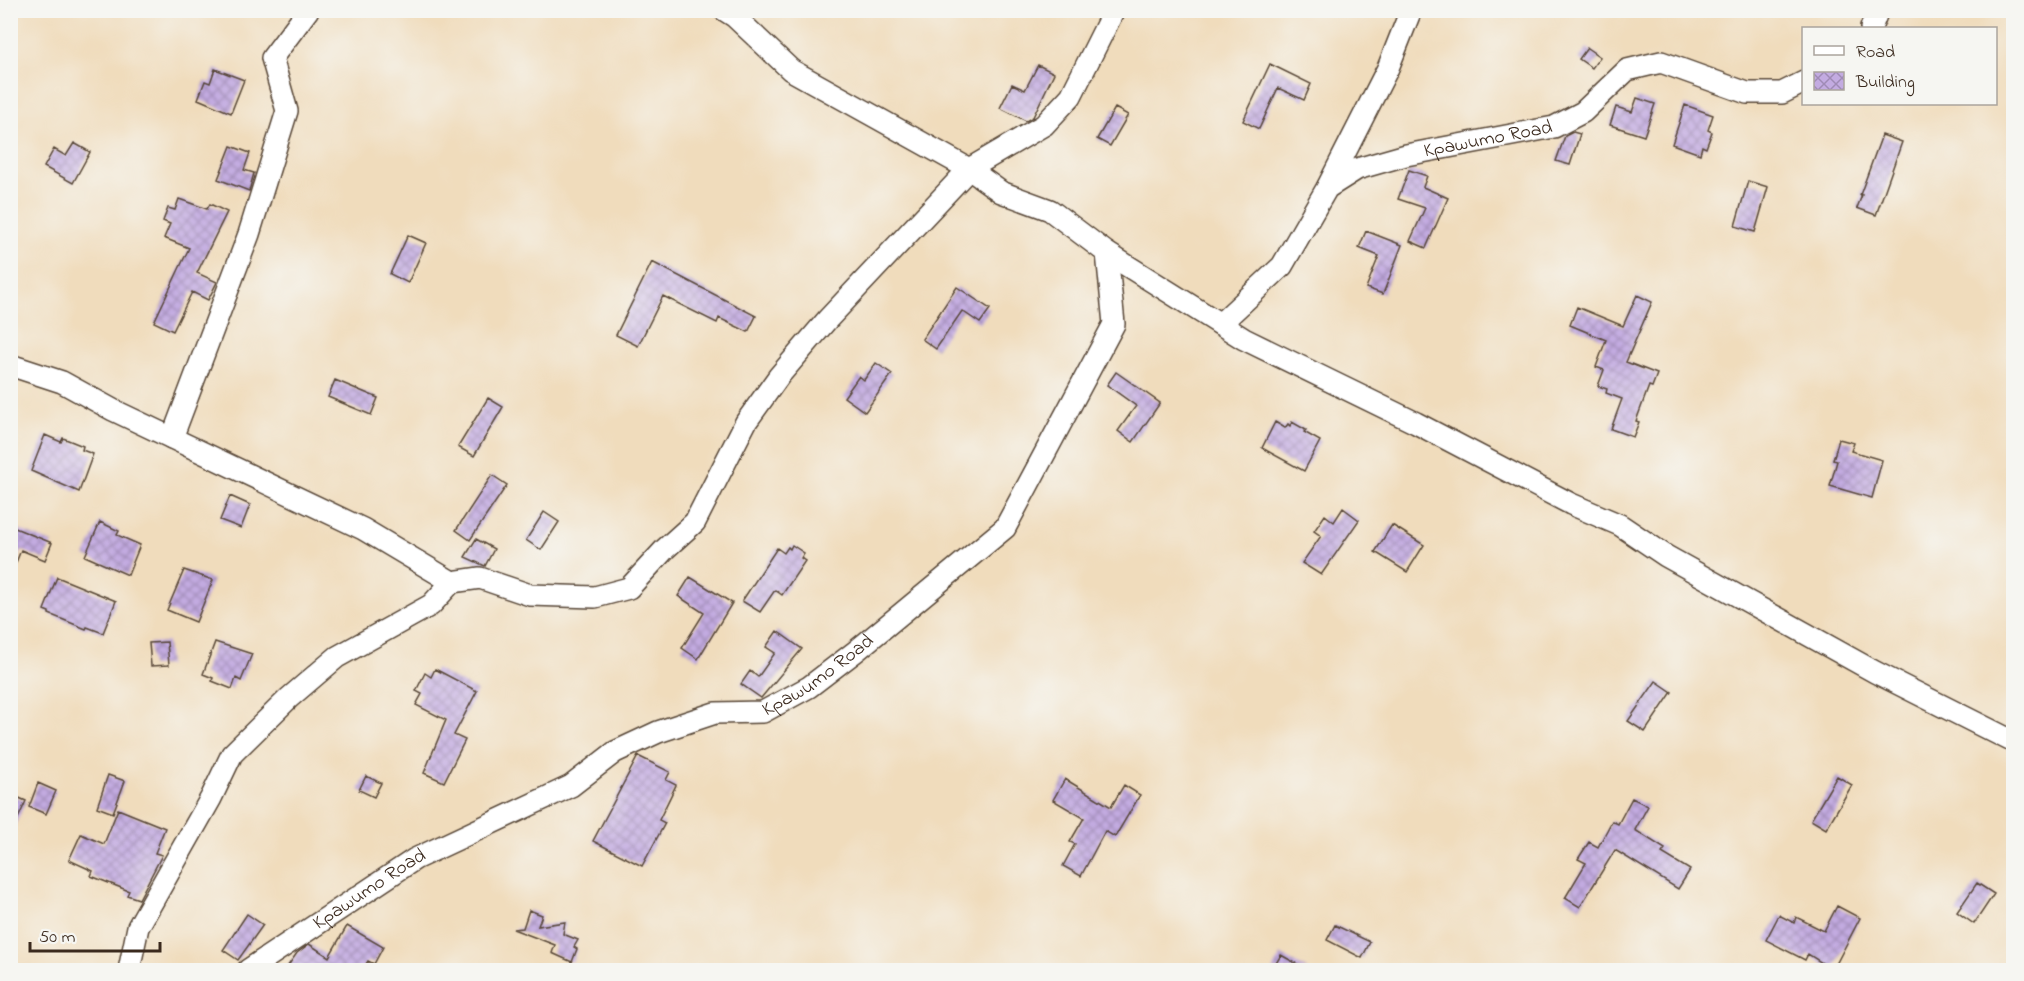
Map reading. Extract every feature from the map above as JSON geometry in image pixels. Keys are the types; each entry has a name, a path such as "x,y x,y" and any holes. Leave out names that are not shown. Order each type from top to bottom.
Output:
{"street":[{"path":"172,438 249,234 287,111 272,58 308,10"},
{"path":"724,10 735,16 791,70 969,169 1001,192 1050,210 1107,253 1244,339 1416,423 1571,504 1620,525 1666,556 1833,649 2013,742"},
{"path":"10,365 62,382 172,438 363,529 452,582 480,578 530,595 595,597 629,588 665,549 695,522 746,422 779,376 827,320 969,169 1044,125 1071,96 1114,10"},
{"path":"1327,188 1388,68 1411,10"},
{"path":"1871,27 1878,10"},
{"name":"Kpawumo Road","path":"1220,324 1282,266 1327,188 1357,169 1406,155 1554,127 1583,112 1627,70 1661,62 1747,93 1782,93 1802,83"},
{"name":"Kpawumo Road","path":"248,970 415,859 571,786 615,752 658,732 715,713 763,712 809,687 1005,528 1114,324 1107,253"},
{"path":"129,970 138,927 211,798 232,754 289,698 337,657 431,605 452,582"}],"building":[{"path":"1587,48 1600,57 1592,68 1579,59"},
{"path":"1270,64 1311,84 1304,100 1278,88 1259,129 1243,121"},
{"path":"1038,65 1054,73 1033,117 1026,121 1000,108 1012,84 1025,90"},
{"path":"215,69 244,80 231,113 198,99 205,81 210,83"},
{"path":"1637,98 1655,104 1644,136 1610,125 1616,107 1632,112"},
{"path":"1685,105 1713,115 1708,130 1712,132 1706,148 1702,146 1700,154 1672,144"},
{"path":"1115,108 1128,115 1110,146 1097,139"},
{"path":"1573,132 1580,134 1570,165 1556,161 1565,136"},
{"path":"1882,135 1902,142 1876,215 1857,208"},
{"path":"74,143 90,152 73,183 44,167 54,149 66,156"},
{"path":"231,146 250,153 244,170 254,173 249,191 218,179"},
{"path":"1409,170 1427,176 1423,187 1448,198 1426,248 1410,241 1425,208 1398,199"},
{"path":"1748,181 1768,187 1755,232 1735,226"},
{"path":"179,199 207,209 210,204 227,212 197,273 217,282 208,300 192,292 173,331 154,322 189,248 164,238 170,224 163,221 168,208 175,210"},
{"path":"1366,231 1402,245 1383,294 1366,288 1379,256 1359,248"},
{"path":"408,235 426,243 408,283 390,274"},
{"path":"652,262 756,316 748,332 719,318 717,323 663,296 638,346 616,335"},
{"path":"957,287 990,309 980,323 962,311 936,349 922,339"},
{"path":"1637,295 1652,302 1626,362 1657,374 1652,387 1649,386 1636,421 1639,422 1633,437 1611,429 1622,399 1606,393 1607,389 1598,386 1604,370 1596,367 1606,340 1570,325 1577,307 1623,326"},
{"path":"876,363 892,374 865,412 844,397 859,376 864,380"},
{"path":"1116,372 1160,403 1133,442 1118,431 1136,406 1107,385"},
{"path":"335,380 378,398 371,415 328,397"},
{"path":"488,398 503,407 474,456 458,447"},
{"path":"1275,422 1285,428 1292,422 1320,441 1304,471 1262,448"},
{"path":"45,435 61,442 63,438 83,446 82,450 93,454 79,492 31,471"},
{"path":"1839,439 1854,443 1851,451 1882,460 1872,498 1830,486 1837,461 1833,460"},
{"path":"492,475 507,485 470,540 456,530"},
{"path":"230,496 250,505 241,528 220,520"},
{"path":"1343,508 1359,520 1321,575 1302,563 1321,536 1314,531 1325,515 1334,522"},
{"path":"544,512 559,522 541,550 526,540"},
{"path":"100,522 119,531 117,535 140,545 128,575 85,556"},
{"path":"1392,525 1424,545 1407,572 1375,552"},
{"path":"10,526 52,543 45,560 21,550 11,575"},
{"path":"476,539 494,549 485,566 465,557"},
{"path":"792,545 804,553 801,558 805,561 782,595 775,590 760,612 742,601 777,548 784,553"},
{"path":"184,570 213,580 196,622 167,610"},
{"path":"57,577 116,601 103,633 87,627 86,629 44,610"},
{"path":"690,577 732,603 698,659 682,648 704,613 678,596"},
{"path":"777,631 802,649 761,698 741,684 750,671 758,677 775,653 766,647"},
{"path":"167,642 169,665 151,666 149,643"},
{"path":"215,642 252,654 241,681 236,678 232,689 212,681 213,678 203,674"},
{"path":"435,669 477,691 454,735 465,740 444,782 424,773 446,720 416,705 422,694 416,691 425,673 431,677"},
{"path":"1656,681 1672,692 1645,732 1628,721"},
{"path":"638,756 670,772 666,780 676,785 659,820 665,823 642,866 593,841"},
{"path":"108,775 125,781 113,813 97,807"},
{"path":"366,776 381,783 374,797 359,790"},
{"path":"1837,776 1852,785 1826,829 1811,820"},
{"path":"1065,779 1111,807 1124,785 1140,795 1115,837 1105,831 1081,876 1063,866 1075,844 1070,842 1084,818 1053,800"},
{"path":"38,783 56,791 46,814 29,807"},
{"path":"10,794 26,801 10,836"},
{"path":"1632,798 1648,806 1635,830 1665,849 1662,853 1690,870 1678,889 1615,850 1580,907 1565,898 1586,863 1578,859 1589,842 1598,847 1612,821 1618,824"},
{"path":"118,809 165,828 155,853 162,855 139,899 127,895 129,891 91,876 93,871 69,860 81,834 104,844"},
{"path":"1977,883 1994,894 1974,924 1957,912"},
{"path":"1837,906 1860,918 1833,970 1808,954 1805,960 1766,940 1779,915 1794,923 1796,917 1824,931"},
{"path":"529,910 542,915 538,926 565,922 563,934 578,940 574,947 577,949 572,962 552,953 555,945 513,929 523,928"},
{"path":"247,914 263,925 238,960 223,950"},
{"path":"1335,925 1370,942 1362,958 1327,940"},
{"path":"347,926 383,947 374,964 368,961 362,970 285,970 297,953 309,944 329,957"},
{"path":"1281,955 1308,970 1272,970"}]}
